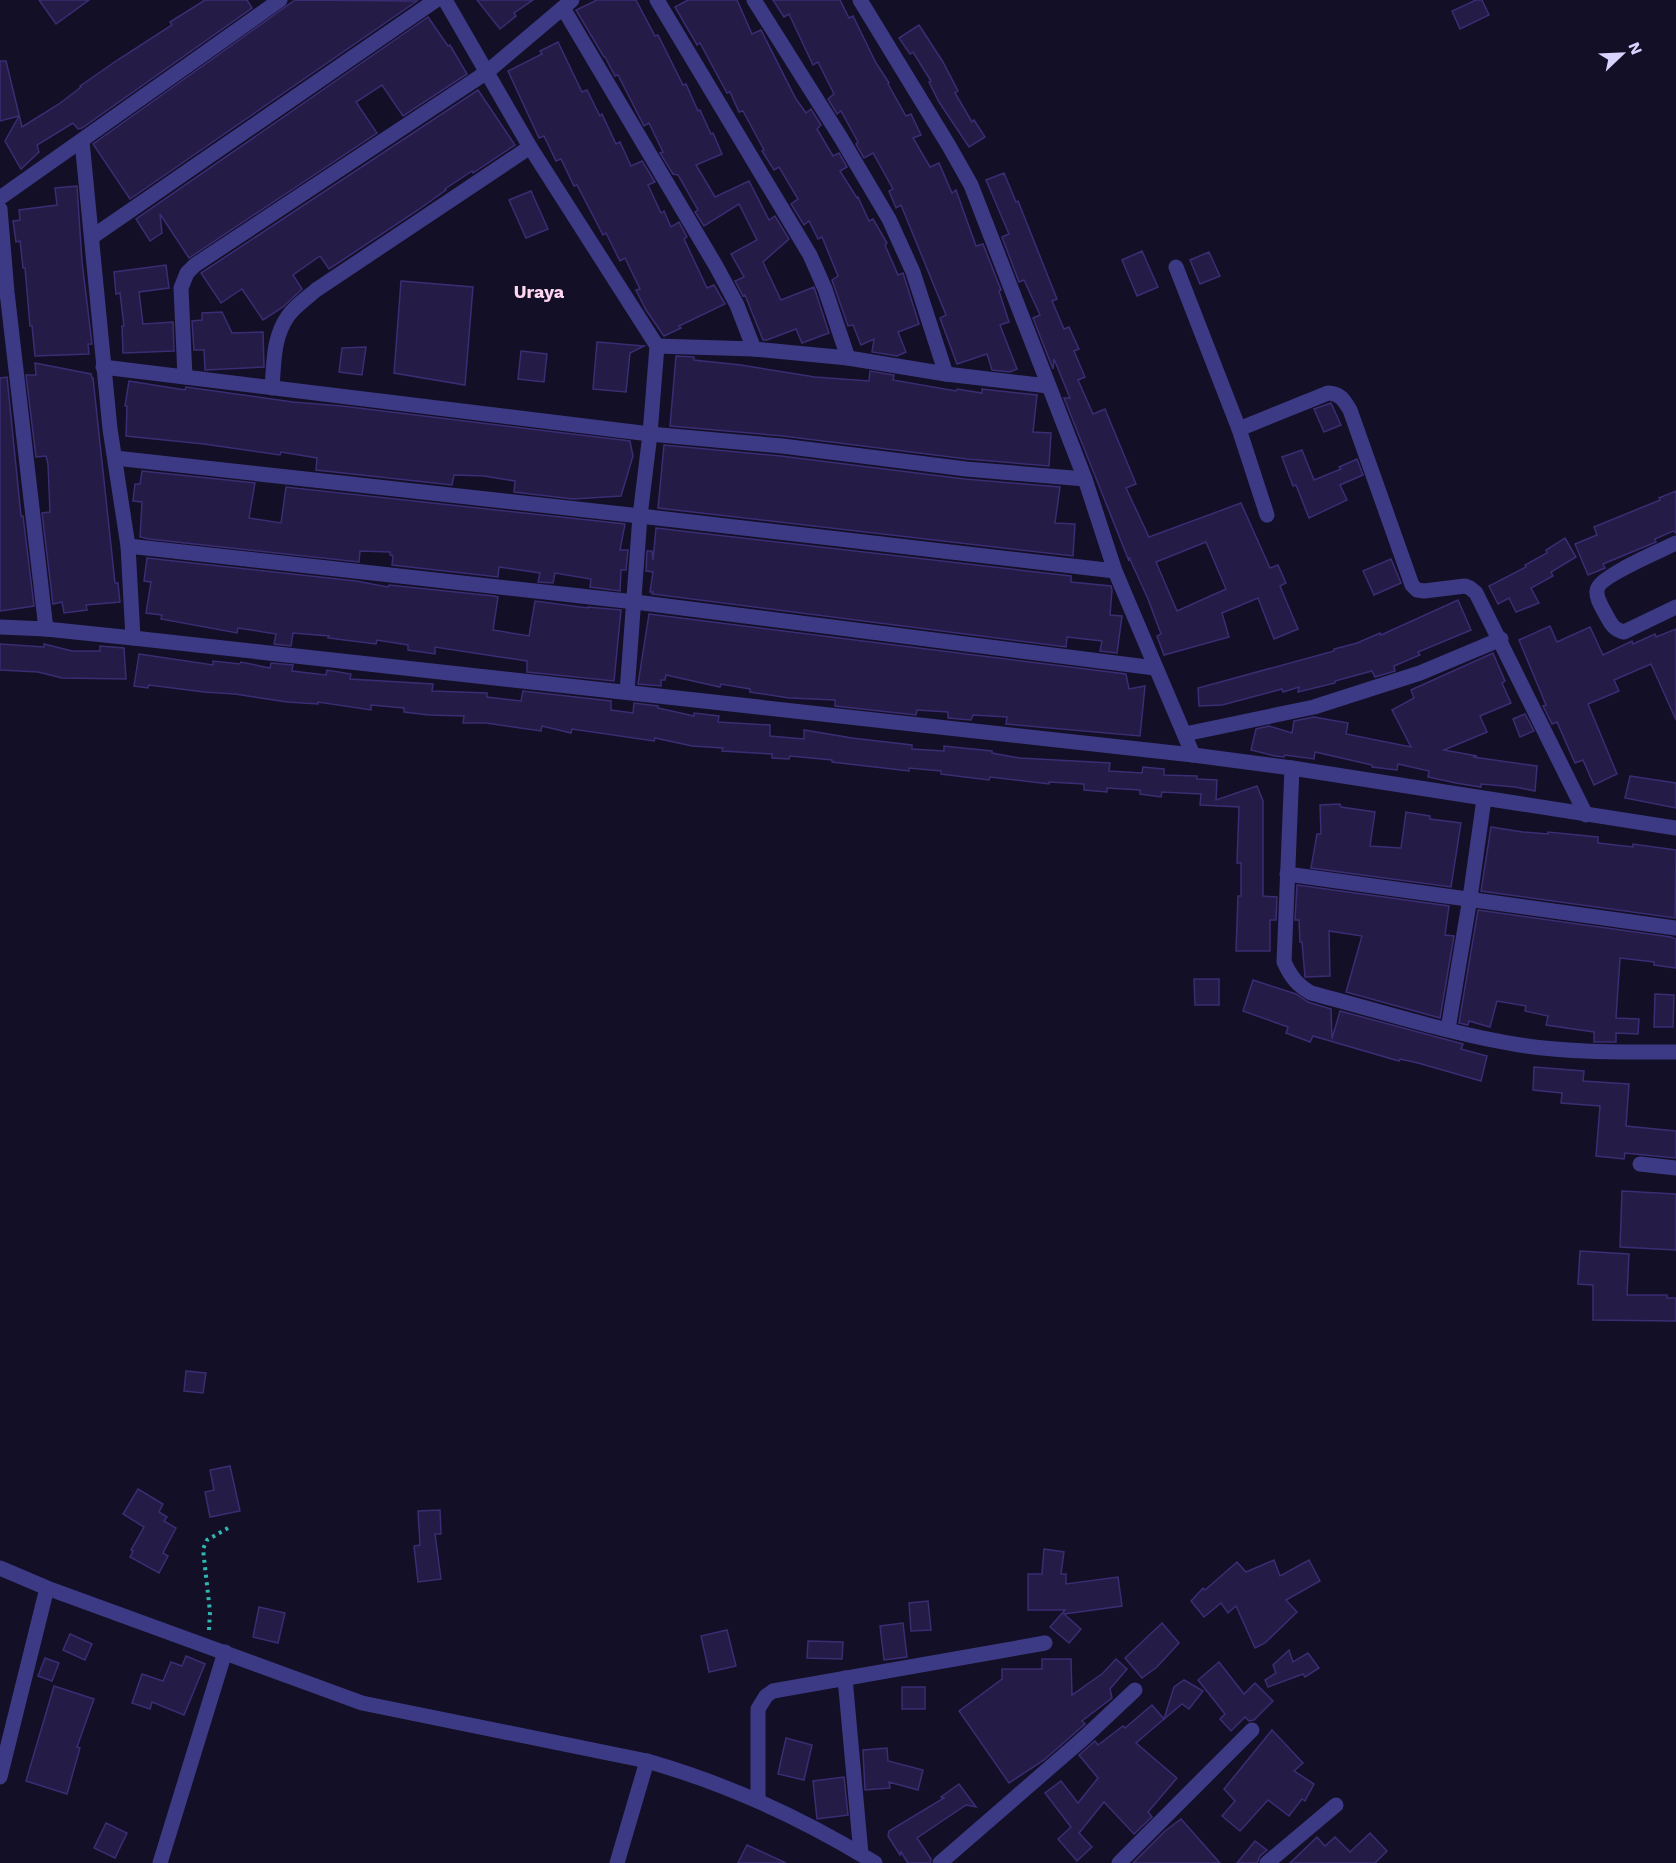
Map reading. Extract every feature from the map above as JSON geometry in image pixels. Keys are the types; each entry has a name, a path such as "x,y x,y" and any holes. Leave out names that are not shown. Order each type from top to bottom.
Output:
{"street":[{"path":"0,198 280,0"},
{"path":"92,237 436,0"},
{"path":"445,0 530,147 657,346 651,434 640,516 627,693"},
{"path":"657,0 810,255 825,289 848,358"},
{"path":"754,0 889,219 913,272 946,374"},
{"path":"860,0 950,146 971,185 1085,479 1115,571 1193,755"},
{"path":"185,377 181,288 187,273 195,265 487,72 567,4 716,266 737,305 754,349"},
{"path":"82,141 110,429 128,546 133,638"},
{"path":"272,388 276,345 280,330 290,314 316,290 530,147"},
{"path":"0,209 7,292 46,629"},
{"path":"1176,267 1239,429 1267,515"},
{"path":"657,346 754,349 848,358 946,374 1048,386"},
{"path":"103,367 651,434 782,446 966,469 1085,479"},
{"path":"1239,429 1328,393 1340,396 1350,410 1412,585 1417,590 1424,591 1459,586 1470,588 1476,593 1501,639 1586,815"},
{"path":"115,458 1115,571"},
{"path":"1676,543 1609,577 1597,588 1596,592 1611,624 1624,632 1676,607"},
{"path":"128,546 635,602 1155,668"},
{"path":"0,627 133,638 1193,755 1292,768 1676,828"},
{"path":"1185,734 1314,706 1420,673 1501,639"},
{"path":"1292,768 1284,962 1297,984 1311,993 1523,1046 1583,1051 1676,1053"},
{"path":"1448,1029 1484,799"},
{"path":"1287,874 1676,928"},
{"path":"1640,1164 1676,1168"},
{"path":"0,1568 47,1588 362,1703 647,1761 686,1772 758,1800 875,1863"},
{"path":"0,1778 47,1588"},
{"path":"758,1800 758,1709 766,1696 774,1690 1046,1643"},
{"path":"160,1863 225,1652"},
{"path":"845,1678 861,1854"},
{"path":"940,1863 1085,1737 1135,1690"},
{"path":"1119,1863 1252,1730"},
{"path":"617,1863 647,1761"},
{"path":"1267,1863 1336,1804"}],"path":[{"path":"208,1646 210,1612 203,1549 207,1540 228,1528"}],"building":[{"path":"39,0 89,0 56,24"},
{"path":"205,0 247,0 252,8 82,128 78,129 73,123 37,145 39,152 21,169 5,141 19,116 0,121 0,61 6,61 22,127 59,104 80,86 172,25 170,22"},
{"path":"295,0 417,1 130,199 93,144"},
{"path":"477,0 533,0 514,13 516,16 500,29"},
{"path":"597,0 636,0 655,36 658,35 683,85 686,84 722,154 696,165 715,197 749,181 769,220 775,216 789,239 763,262 781,300 814,287 829,333 802,343 796,329 763,340 745,295 743,296 735,281 744,277 731,254 757,240 739,204 704,226 695,212 698,210 678,175 673,174 660,153 663,152 649,123 644,126 618,75 615,76 576,10"},
{"path":"688,0 737,0 752,34 761,30 796,99 806,113 811,109 821,125 817,129 833,156 839,153 847,167 840,171 858,197 869,221 873,219 887,243 885,245 898,275 903,273 919,324 898,332 906,352 897,356 872,352 874,339 861,345 853,325 848,326 832,280 838,276 822,237 818,239 809,221 804,225 791,204 798,199 779,167 774,170 743,111 739,112 730,92 727,93 700,43 697,45 675,7"},
{"path":"773,0 840,0 849,18 853,16 906,116 911,114 921,135 913,138 930,167 939,163 952,193 956,190 976,246 983,244 1001,290 999,291 1009,322 1000,325 1017,369 1010,372 992,370 987,354 957,364 940,318 946,315 901,205 896,208 889,191 893,189 873,153 864,158 841,111 837,114 828,99 834,94 818,62 813,65 789,14 784,17"},
{"path":"1476,0 1482,0 1489,15 1460,29 1452,11"},
{"path":"428,17 448,46 450,45 467,74 403,116 382,85 356,102 377,133 189,258 160,214 162,233 150,241 136,219"},
{"path":"919,25 943,62 958,91 955,93 972,122 974,120 985,137 969,147 939,102 929,82 931,81 913,52 910,54 899,38"},
{"path":"558,42 582,92 587,90 600,116 602,114 616,144 620,142 631,166 642,161 655,182 648,185 661,213 664,211 671,227 679,222 687,237 684,239 707,288 714,285 725,304 679,326 681,328 664,336 646,310 636,290 640,289 625,258 620,261 606,233 603,235 577,185 574,186 561,159 556,161 544,136 539,138 508,71 542,54 540,51"},
{"path":"478,90 515,145 445,189 418,210 329,269 320,256 293,275 302,289 283,307 263,320 242,289 221,303 201,273"},
{"path":"1004,173 1016,202 1018,201 1057,299 1052,301 1064,329 1069,327 1079,349 1074,351 1085,377 1078,380 1093,414 1105,409 1136,484 1126,488 1149,537 1241,503 1270,568 1278,565 1286,583 1280,586 1298,629 1274,639 1258,598 1222,613 1229,637 1164,655 1157,636 1161,634 1148,599 1129,557 1129,561 1064,398 1070,398 1054,359 1053,369 1033,318 1040,315 1024,280 1019,282 1002,237 1009,234 986,180","holes":["1206,542 1226,589 1177,611 1156,562"]},
{"path":"77,186 82,262 92,344 88,344 89,354 35,356 25,268 23,268 20,241 16,242 13,221 20,220 19,210 57,205 55,188"},
{"path":"531,191 548,229 526,238 509,200"},
{"path":"1142,251 1158,287 1137,296 1122,260"},
{"path":"1209,252 1220,276 1200,284 1190,260"},
{"path":"166,265 169,288 139,292 143,324 173,322 174,351 123,353 122,326 124,326 120,293 116,294 114,272"},
{"path":"401,281 473,287 465,385 394,373"},
{"path":"222,312 232,333 263,332 264,367 205,370 204,350 194,350 192,321 202,320 202,313"},
{"path":"597,342 644,346 630,353 626,392 593,389"},
{"path":"366,347 362,375 339,372 342,348"},
{"path":"521,351 547,354 544,382 518,379"},
{"path":"676,356 815,377 869,381 870,371 894,375 893,380 956,391 957,389 982,393 982,389 1037,395 1033,432 1051,433 1049,466 967,459 783,436 670,426"},
{"path":"35,363 91,374 93,378 115,583 118,583 120,602 86,605 87,610 64,613 62,602 53,604 42,513 50,512 48,464 46,456 36,457 26,375 36,375"},
{"path":"7,377 21,516 23,516 34,606 0,611 0,378"},
{"path":"129,381 185,390 186,387 293,402 630,441 633,456 621,496 573,499 514,492 515,481 484,476 454,475 452,485 316,470 317,458 281,452 280,455 126,436 127,406 125,406"},
{"path":"1331,403 1341,425 1324,432 1314,409"},
{"path":"664,445 781,456 965,479 1060,487 1055,523 1075,524 1073,556 658,508"},
{"path":"1302,450 1314,480 1341,469 1339,467 1357,459 1363,475 1340,485 1347,500 1309,518 1282,457"},
{"path":"142,471 255,483 249,518 281,523 286,487 625,524 620,550 628,550 626,570 621,570 620,591 590,587 591,579 555,573 553,583 538,582 540,573 499,567 498,577 392,565 393,556 390,552 360,551 359,562 149,539 140,537 142,502 133,501 135,484 140,484"},
{"path":"1676,491 1676,533 1673,531 1655,539 1656,542 1603,564 1605,568 1588,575 1575,544 1597,535 1594,527 1660,500 1659,498"},
{"path":"656,528 1071,576 1071,582 1111,586 1110,615 1122,616 1117,653 1100,651 1102,641 1067,637 1066,647 652,594 653,592 650,592 653,572 646,571 647,551 652,551 653,560"},
{"path":"1565,538 1576,557 1551,572 1553,576 1531,588 1539,603 1516,612 1509,598 1498,604 1489,586 1526,567 1525,565 1547,553 1546,550"},
{"path":"147,558 356,581 388,587 389,585 494,596 498,597 493,630 529,636 535,601 621,610 614,681 527,672 527,661 435,647 435,654 408,650 408,645 377,640 376,644 293,633 291,646 274,644 276,634 238,628 237,633 161,619 162,615 146,613 151,582 144,581"},
{"path":"1391,559 1401,583 1374,595 1363,571"},
{"path":"1458,600 1471,630 1418,652 1420,655 1394,666 1395,671 1375,677 1372,671 1298,692 1299,687 1283,692 1282,689 1222,705 1199,706 1198,688 1334,651 1334,649 1357,643 1380,633 1381,635"},
{"path":"649,614 1126,674 1129,689 1145,686 1140,736 1006,724 1007,717 973,715 971,720 948,718 948,712 917,710 916,715 835,706 835,700 789,698 750,692 750,689 721,684 720,687 666,675 665,680 661,680 661,686 638,684"},
{"path":"1550,626 1557,642 1590,627 1603,655 1632,641 1633,644 1655,634 1656,637 1676,629 1676,720 1651,664 1614,680 1619,691 1588,704 1617,774 1594,785 1583,760 1575,763 1557,722 1552,724 1519,640"},
{"path":"0,644 44,647 44,644 72,651 100,651 100,646 124,648 126,679 62,678 38,672 0,670"},
{"path":"1493,653 1505,681 1502,683 1511,703 1480,716 1487,732 1444,750 1477,756 1473,757 1537,766 1535,791 1515,787 1481,784 1481,787 1456,783 1428,777 1429,771 1398,764 1397,770 1372,767 1372,765 1315,752 1314,759 1275,756 1251,750 1256,729 1269,726 1292,733 1294,721 1314,717 1348,723 1346,734 1411,747 1392,710 1414,698 1411,690"},
{"path":"139,654 213,665 213,661 240,664 241,662 270,668 271,663 293,665 292,671 326,675 327,670 351,674 350,679 433,684 432,691 487,693 487,697 521,701 523,691 611,701 611,710 633,713 634,703 658,706 658,708 694,716 694,713 719,716 718,722 770,725 770,736 804,739 804,730 912,745 912,749 944,751 944,746 992,751 992,753 1020,758 1110,763 1109,771 1142,773 1143,767 1164,769 1164,775 1197,776 1197,779 1217,780 1216,800 1257,786 1263,801 1263,896 1277,897 1276,920 1270,920 1270,951 1236,951 1238,896 1241,896 1241,863 1237,863 1239,807 1200,805 1201,794 1162,792 1161,797 1140,794 1140,790 1107,788 1107,792 1084,790 1084,784 1049,782 1049,784 990,777 989,780 941,774 941,771 909,768 909,771 790,756 789,759 772,758 772,754 722,751 723,748 692,746 655,738 654,741 572,729 571,733 542,726 541,731 486,723 463,723 464,716 404,712 404,708 371,705 371,710 318,702 318,704 287,702 149,685 148,688 134,686"},
{"path":"1525,714 1534,731 1520,737 1513,719"},
{"path":"1630,776 1676,783 1676,808 1625,798"},
{"path":"1340,804 1341,807 1375,812 1370,846 1401,848 1406,812 1430,816 1430,819 1461,823 1451,887 1311,868 1317,834 1321,834 1320,805"},
{"path":"1491,827 1523,832 1598,837 1598,843 1633,847 1633,844 1676,850 1675,918 1481,891"},
{"path":"1297,885 1449,906 1445,935 1454,936 1440,1018 1346,992 1362,936 1329,931 1330,976 1305,977 1299,920 1295,920"},
{"path":"1478,910 1671,937 1676,939 1676,968 1654,965 1654,962 1620,958 1616,1018 1639,1019 1638,1034 1616,1033 1616,1042 1594,1042 1594,1032 1546,1025 1548,1016 1525,1011 1526,1006 1497,1001 1490,1027 1469,1021 1468,1025 1459,1023"},
{"path":"1194,979 1219,979 1219,1005 1195,1005"},
{"path":"1253,980 1296,994 1308,1002 1331,1009 1332,1039 1340,1011 1463,1044 1461,1049 1487,1056 1481,1081 1418,1063 1400,1059 1399,1061 1313,1036 1310,1042 1286,1033 1288,1027 1243,1011"},
{"path":"1655,994 1674,995 1673,1027 1654,1027"},
{"path":"1534,1067 1584,1071 1583,1081 1629,1084 1626,1126 1676,1131 1676,1158 1625,1153 1624,1159 1596,1156 1600,1106 1561,1103 1562,1093 1533,1090"},
{"path":"1622,1191 1676,1194 1676,1250 1620,1247"},
{"path":"1580,1251 1629,1254 1627,1295 1667,1295 1667,1298 1676,1298 1676,1321 1593,1320 1593,1285 1578,1284"},
{"path":"186,1371 206,1373 203,1393 184,1391"},
{"path":"230,1466 240,1511 210,1517 205,1492 214,1490 210,1470"},
{"path":"138,1489 163,1504 159,1512 167,1517 164,1521 176,1528 163,1553 168,1556 159,1573 130,1557 133,1551 131,1550 144,1527 123,1514"},
{"path":"440,1510 441,1534 435,1534 441,1579 418,1582 414,1546 420,1545 418,1511"},
{"path":"1044,1549 1064,1552 1061,1574 1066,1574 1066,1584 1118,1577 1122,1606 1064,1614 1081,1629 1069,1643 1050,1627 1065,1610 1028,1610 1028,1574 1042,1574"},
{"path":"1274,1560 1280,1576 1309,1560 1320,1581 1286,1600 1297,1612 1265,1643 1255,1648 1236,1606 1228,1613 1221,1603 1204,1617 1191,1601 1203,1588 1205,1590 1237,1562 1246,1572"},
{"path":"928,1601 931,1630 911,1631 909,1603"},
{"path":"259,1607 285,1613 278,1643 253,1637"},
{"path":"903,1623 907,1657 884,1660 880,1626"},
{"path":"1162,1623 1179,1643 1157,1667 1142,1678 1125,1658"},
{"path":"727,1630 736,1666 709,1672 701,1636"},
{"path":"70,1634 92,1644 85,1660 63,1650"},
{"path":"808,1641 843,1642 842,1659 807,1658"},
{"path":"1289,1650 1293,1662 1308,1653 1319,1668 1305,1677 1303,1674 1268,1687 1265,1680 1276,1673 1273,1665"},
{"path":"186,1656 205,1664 184,1715 152,1702 150,1709 132,1703 142,1674 163,1681 171,1662 182,1666"},
{"path":"45,1658 59,1663 52,1681 38,1676"},
{"path":"1042,1659 1071,1659 1072,1695 1103,1673 1116,1659 1127,1669 1110,1689 1112,1698 1082,1721 1085,1724 1044,1760 1009,1783 959,1711 1002,1679 1002,1669 1042,1669"},
{"path":"1219,1662 1244,1694 1255,1683 1273,1701 1254,1720 1249,1721 1245,1717 1231,1731 1220,1719 1225,1714 1198,1680"},
{"path":"1184,1680 1203,1691 1189,1709 1182,1704 1164,1719 1174,1687"},
{"path":"54,1686 94,1699 77,1747 80,1748 67,1794 26,1781"},
{"path":"902,1687 925,1687 925,1709 902,1709"},
{"path":"1152,1705 1164,1719 1136,1743 1177,1778 1148,1812 1152,1817 1134,1834 1104,1802 1079,1833 1092,1847 1077,1861 1058,1839 1071,1827 1045,1793 1061,1781 1078,1803 1098,1778 1079,1755 1095,1741 1098,1745 1123,1726 1125,1728"},
{"path":"1272,1730 1303,1763 1294,1771 1314,1784 1305,1801 1302,1799 1289,1816 1268,1800 1240,1831 1222,1816 1235,1801 1224,1789"},
{"path":"786,1738 812,1745 804,1780 778,1774"},
{"path":"887,1748 888,1761 923,1770 918,1790 889,1782 890,1788 865,1790 863,1750"},
{"path":"844,1777 848,1815 817,1819 813,1781"},
{"path":"959,1784 976,1807 966,1805 917,1838 931,1859 930,1863 908,1863 888,1836 889,1831 944,1798 941,1797"},
{"path":"1181,1819 1220,1863 1133,1863 1165,1831"},
{"path":"106,1823 127,1833 115,1858 94,1848"},
{"path":"1370,1833 1387,1851 1375,1863 1290,1863 1317,1837 1325,1846 1335,1837 1350,1852"},
{"path":"1255,1841 1267,1850 1260,1856 1257,1863 1237,1863"},
{"path":"747,1845 786,1863 738,1863"}],"district":[{"name":"Uraya","path":"539,292"}]}
